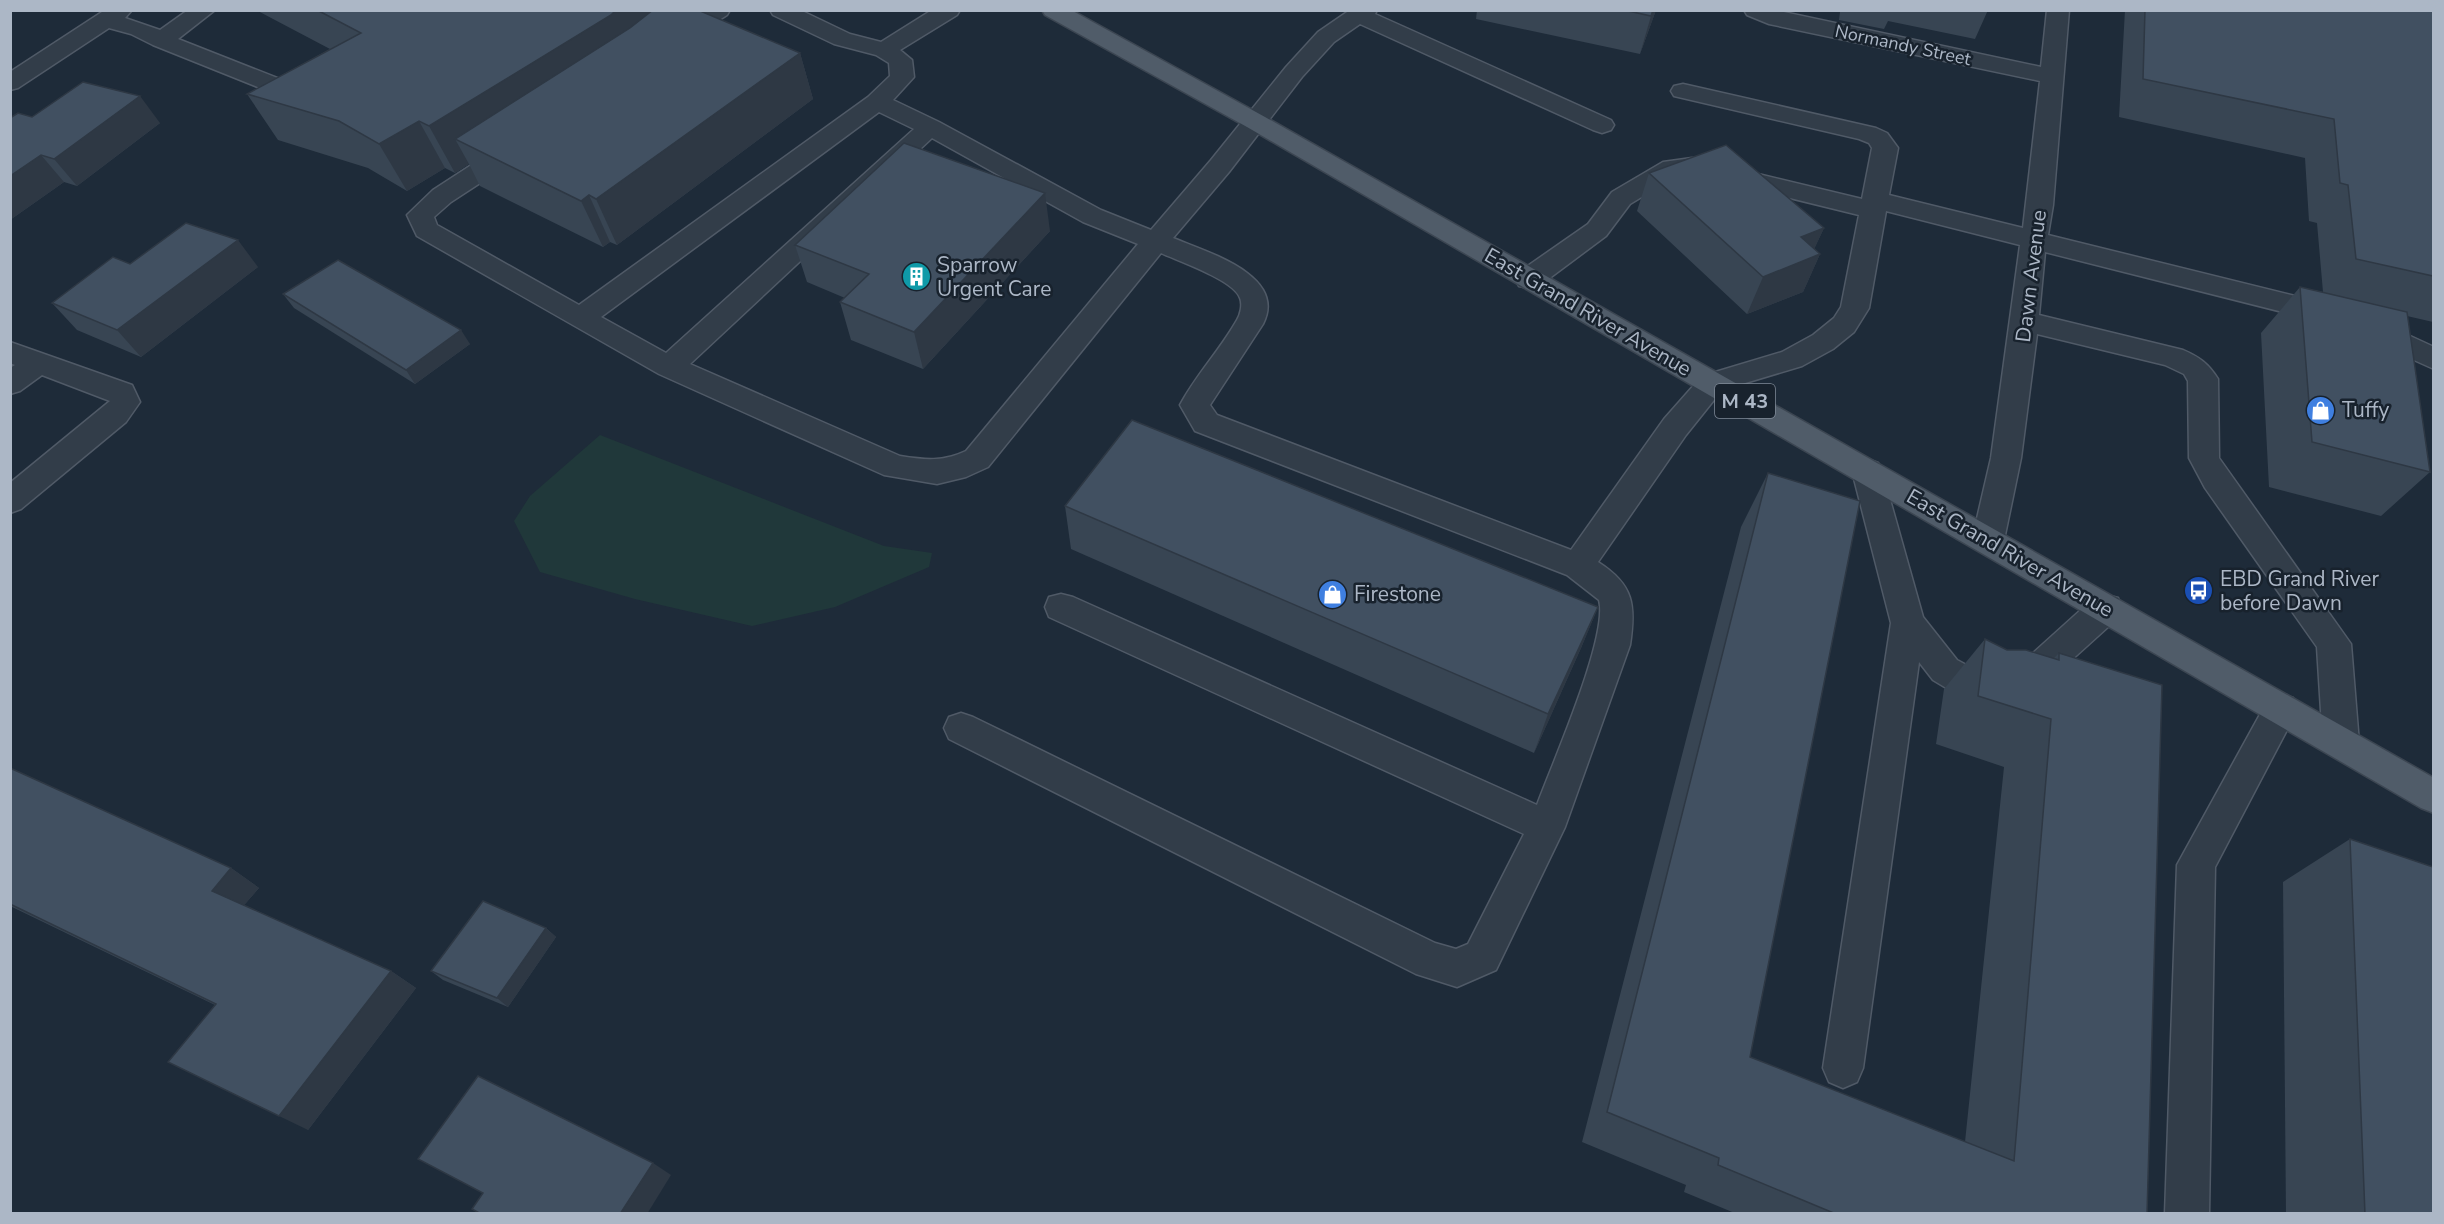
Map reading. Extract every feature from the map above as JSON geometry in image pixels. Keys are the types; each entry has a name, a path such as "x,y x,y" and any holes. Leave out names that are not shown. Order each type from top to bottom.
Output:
{"main road":[{"name":"East Grand River Avenue","path":"1053,10 1256,122 2433,797"}],"street":[{"path":"161,39 204,10"},
{"path":"654,55 669,42 719,10"},
{"path":"580,318 877,102 902,76 900,60 884,50 842,39 781,10"},
{"path":"884,50 949,10"},
{"name":"Normandy Street","path":"1755,10 1769,17 2052,76"},
{"name":"Dawn Avenue","path":"1988,540 2006,458 2025,321 2029,268 2040,205 2058,10"},
{"path":"531,138 442,196 420,215 426,230 669,367 895,467 928,472 955,470 977,459 1256,122 1294,72 1326,38 1362,13 1602,125"},
{"path":"10,83 114,15 161,39 321,104"},
{"path":"1578,566 1675,427 1712,383 1792,359 1824,342 1844,326 1855,308 1885,148 1878,138 1867,133 1683,91"},
{"path":"877,102 930,127 1092,216 1115,227 1156,241 1229,275 1251,291 1256,307 1250,323 1205,384 1195,405 1206,423 1578,566 1603,582 1617,598 1619,615 1613,645 1547,827 1482,957 1457,968 1430,961 961,728"},
{"path":"669,367 930,127"},
{"path":"1529,279 1597,230 1621,198 1672,168 1692,166 1874,205 1972,223 2346,318 2433,359"},
{"path":"2025,321 2173,357 2194,367 2203,379 2204,458 2216,480 2334,644 2341,743"},
{"path":"10,351 122,393 125,402 116,414 10,501"},
{"path":"10,384 38,363"},
{"path":"1867,471 1908,623 1945,670 1965,682 1988,682 2044,664 2106,608"},
{"path":"1061,607 1547,827"},
{"path":"1843,1068 1908,623"},
{"path":"2187,1214 2196,865 2281,709"}],"green space":[{"path":"600,435 884,546 932,553 929,567 835,607 752,626 635,599 540,572 514,521 530,496"}],"building":[{"path":"317,10 616,10 429,126 419,121 379,144 339,121 247,94 361,33"},
{"path":"653,10 698,10 800,53 596,199 589,195 581,201 455,139 630,28"},
{"path":"1624,10 1653,10 1651,16"},
{"path":"2145,10 2433,10 2433,276 2356,259 2348,185 2340,183 2334,119 2143,79"},
{"path":"83,82 140,96 54,159 41,155 10,176 10,118 18,113 32,117"},
{"name":"Sparrow Urgent Care","path":"904,143 1045,193 914,332 840,302 869,274 795,245"},
{"path":"1726,145 1824,228 1801,237 1820,254 1763,277 1649,173"},
{"path":"186,223 238,240 117,330 52,303 113,257 130,264"},
{"path":"338,260 461,330 406,370 283,294"},
{"path":"2300,287 2407,312 2430,472 2312,442"},
{"path":"1132,420 1598,607 1548,714 1065,506"},
{"path":"1768,473 1860,501 1750,1057 2014,1161 2051,719 1978,696 1985,639 2007,650 2026,650 2059,660 2059,653 2162,685 2147,1214 1836,1214 1718,1165 1719,1158 1607,1112"},
{"path":"10,768 231,868 212,891 391,971 279,1116 168,1062 216,1004 10,904"},
{"path":"2350,839 2433,867 2433,1214 2365,1214"},
{"path":"483,901 546,928 497,998 431,971"},
{"path":"478,1076 653,1163 620,1214 481,1214 472,1209 483,1193 418,1159"}],"place":[{"name":"Sparrow Urgent Care","path":"916,277"},
{"name":"Tuffy","path":"2321,410"},
{"name":"EBD Grand River before Dawn","path":"2199,591"},
{"name":"Firestone","path":"1333,594"}]}
